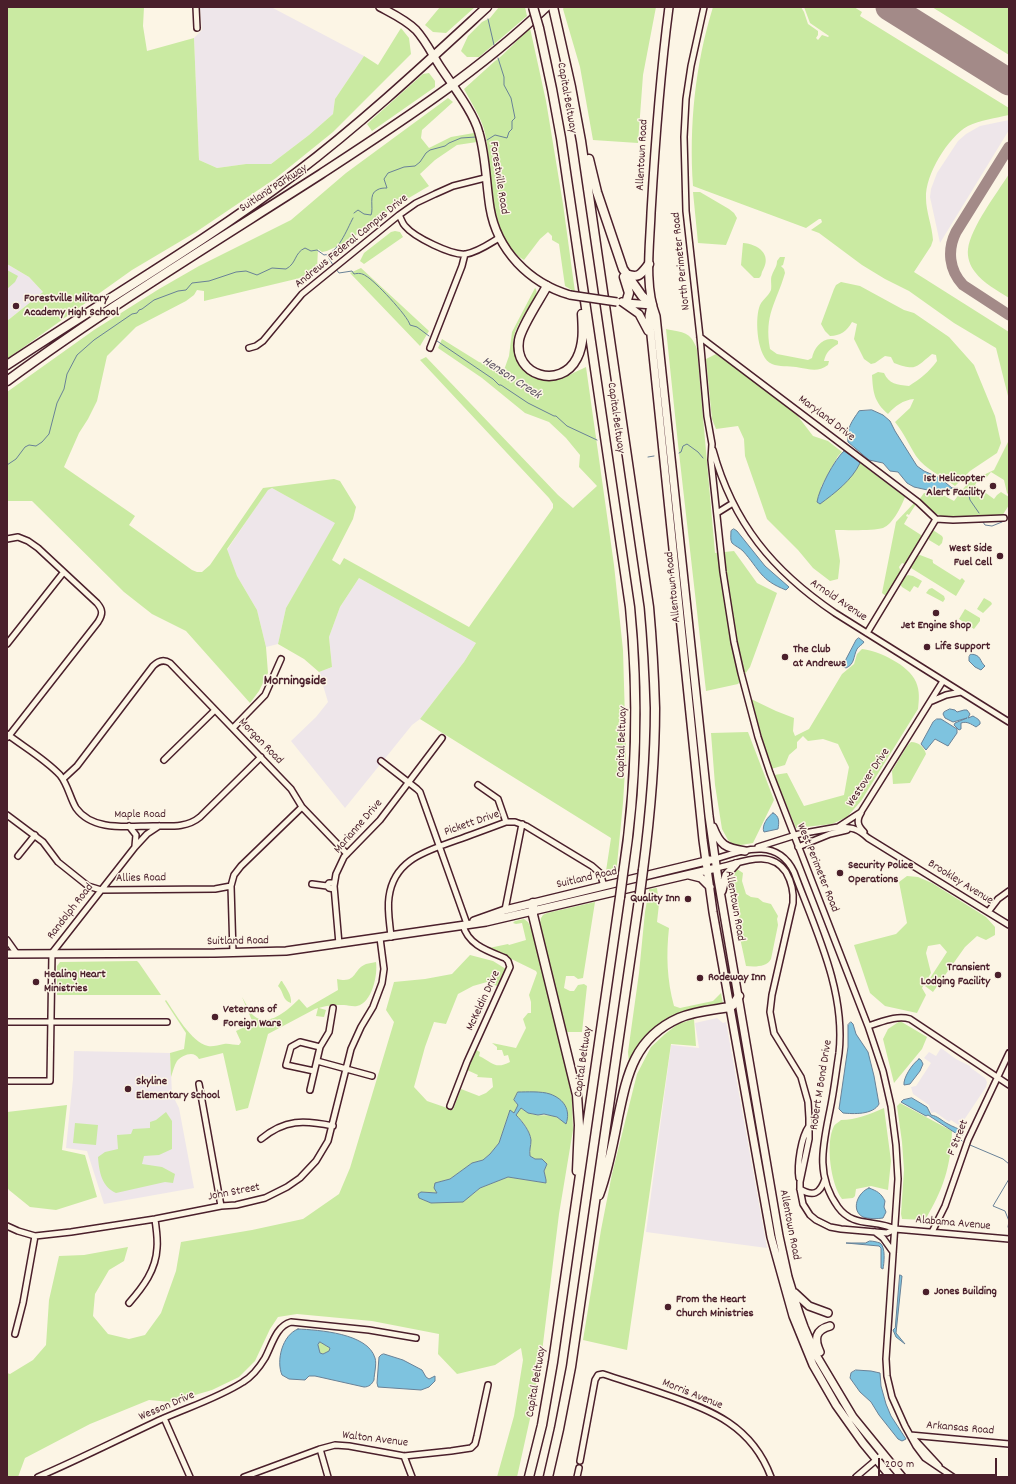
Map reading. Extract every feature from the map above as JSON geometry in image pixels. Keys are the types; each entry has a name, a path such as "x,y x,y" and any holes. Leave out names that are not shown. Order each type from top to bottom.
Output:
{"highway":[{"name":"Suitland Parkway","path":"7,365 225,224 270,193 348,132 487,7"},
{"name":"Capital Beltway","path":"529,1477 542,1425 549,1385 629,833 635,764 636,705 633,642 625,570 560,131 551,81 533,7"},
{"name":"Suitland Parkway","path":"7,381 90,323 392,127 452,85 496,51 546,7"},
{"name":"Capital Beltway","path":"548,1477 570,1375 592,1215 640,893 651,804 654,740 654,676 649,607 577,117 553,10"},
{"path":"577,117 588,155 596,192 624,272 629,293 622,302"},
{"path":"624,272 633,277 639,276 649,264"},
{"path":"624,272 642,296 652,305"},
{"path":"547,286 522,332 518,345 521,358 528,368 537,374 550,376 560,374 569,369 575,362 580,352 583,331 582,281"},
{"path":"533,907 577,1095 579,1125 576,1160 578,1189"},
{"path":"592,1215 602,1186 626,1080 638,1054 651,1037 672,1022 695,1013 730,1007 739,996"}],"main road":[{"name":"Forestville Road","path":"380,7 401,18 415,29 478,128 490,210 499,238 520,266 533,278 547,286 570,295 652,305"},
{"name":"Allentown Road","path":"669,7 657,106 649,264 652,305 656,316 673,518"},
{"path":"622,302 641,316 651,338"},
{"name":"Allentown Road","path":"652,305 649,316 651,338 696,725 716,868 779,1236 793,1291 806,1332 816,1355 860,1425 902,1477"},
{"name":"Allentown Road","path":"696,725 697,792 707,869 771,1237 793,1316 804,1346 825,1387 844,1418 891,1477"},
{"path":"709,816 716,835 722,843 729,848 745,851"},
{"path":"692,865 700,856 703,840"},
{"name":"Suitland Road","path":"7,954 276,952 339,944 486,922 604,886 715,859"},
{"path":"722,901 724,878 736,864"},
{"name":"Suitland Road","path":"465,925 505,910 533,907 716,868"},
{"path":"685,874 701,878 710,887"},
{"path":"793,1291 809,1306 828,1313"},
{"path":"830,1326 825,1327 818,1333 816,1341 833,1383"}],"street":[{"path":"196,7 197,28"},
{"name":"North Perimeter Road","path":"704,7 690,66 686,99 684,137 686,211 707,416 712,444 711,460 717,513"},
{"name":"Andrews Federal Campus Drive","path":"249,348 256,346 262,341 298,299 317,282 341,264 399,215 416,203 453,186 486,178"},
{"path":"399,215 404,226 412,233 452,253 465,254 478,250 499,238"},
{"path":"430,348 462,266 465,254"},
{"name":"Maryland Drive","path":"700,337 918,502 936,519"},
{"name":"Arnold Avenue","path":"712,444 719,470 733,503 756,541 780,570 817,601 1009,722"},
{"path":"717,513 733,503"},
{"name":"West Perimeter Road","path":"717,513 723,572 734,642 758,737 793,836 868,1026 887,1086 894,1125 898,1179 895,1229"},
{"path":"867,633 936,519 953,520 1004,518"},
{"path":"7,539 18,537 28,541 38,548 101,608 102,614 85,639 8,736"},
{"path":"7,644 63,573"},
{"path":"233,728 264,695 281,659"},
{"name":"Morgan Road","path":"63,779 77,766 150,669 156,663 161,661 169,662 291,789 302,807 347,854"},
{"name":"Westover Drive","path":"756,848 793,836 838,827 861,812 943,681"},
{"path":"931,701 946,695 961,692"},
{"path":"164,760 215,710"},
{"name":"Maple Road","path":"8,736 52,768 63,779 77,809 82,814 102,824 129,826 188,824 196,820 261,757"},
{"name":"Marianne Drive","path":"339,944 334,883 339,866 347,854 376,825 442,738"},
{"path":"381,761 420,792 465,925"},
{"path":"478,786 498,800 506,822"},
{"path":"233,953 232,880 238,869 302,807"},
{"path":"861,812 858,817 858,823 868,838"},
{"name":"Allies Road","path":"7,815 35,835 47,846 58,862 88,886 101,890 215,889 231,886"},
{"path":"855,816 857,831"},
{"name":"Pickett Drive","path":"391,936 388,897 396,874 411,859 418,854 506,822 522,824 596,869 602,875 604,886"},
{"path":"505,910 522,824"},
{"path":"129,826 136,835 137,839 135,847"},
{"name":"Randolph Road","path":"7,1081 50,1081 52,953 135,847 147,834 159,826"},
{"path":"838,827 848,827 857,831"},
{"path":"798,847 842,831 857,831"},
{"name":"Brookley Avenue","path":"857,831 1009,925"},
{"path":"18,856 35,835"},
{"path":"715,859 756,848"},
{"name":"Robert M Bond Drive","path":"756,848 778,854 787,861 791,867 824,954 836,998 840,1039 823,1147 822,1158 825,1179 834,1201 846,1215 861,1222 888,1225 895,1229"},
{"name":"Robert M Bond Drive","path":"716,868 759,858 770,859 779,864 785,872 793,890 792,908 770,1006 771,1020 776,1037 795,1066 803,1083 808,1102 808,1147 800,1182 803,1204 810,1215 821,1223 841,1229 887,1232 895,1229"},
{"path":"327,886 329,883 334,883"},
{"path":"312,884 327,886 334,889"},
{"path":"988,912 998,898 1009,891"},
{"name":"McKeldin Drive","path":"450,1106 467,1062 510,967 505,958 480,948 471,940 466,933 465,925"},
{"name":"John Street","path":"7,1226 35,1236 71,1232 155,1219 220,1206 236,1205 265,1198 288,1187 316,1162 328,1141 355,1038 373,1007 382,984 384,969 380,938"},
{"path":"7,940 16,954"},
{"path":"310,1090 320,1047 329,1032 333,1008"},
{"path":"868,1026 900,1018 910,1019 1009,1085"},
{"path":"7,1022 166,1022"},
{"path":"314,1071 286,1064 291,1047 300,1042 320,1047"},
{"name":"F Street","path":"932,1232 945,1206 968,1140 1009,1052"},
{"path":"317,1061 372,1076"},
{"path":"199,1084 220,1206"},
{"path":"261,1139 273,1130 291,1123 312,1122 333,1126"},
{"path":"800,1189 807,1194 813,1194 820,1189 825,1179"},
{"path":"129,1303 147,1279 154,1264 157,1248 155,1219"},
{"path":"895,1229 888,1317 886,1360 887,1376 892,1397 910,1435 937,1462 940,1468 953,1477"},
{"name":"Alabama Avenue","path":"895,1229 1009,1239"},
{"path":"874,1232 884,1238 893,1252"},
{"path":"15,1334 23,1303 35,1236"},
{"name":"Wesson Drive","path":"40,1476 164,1418 218,1396 248,1379 265,1357 278,1332 286,1324 291,1322 369,1330 416,1338"},
{"name":"Morris Avenue","path":"580,1461 595,1380 598,1375 604,1374 685,1401 724,1418 738,1429 753,1446 764,1462 770,1477"},
{"name":"Walton Avenue","path":"244,1477 257,1475 320,1449 335,1445 349,1446 404,1456 467,1449 475,1444 488,1384"},
{"path":"164,1418 190,1477"},
{"name":"Arkansas Road","path":"910,1435 1009,1444"},
{"path":"320,1449 328,1477"},
{"path":"856,1477 883,1454"},
{"path":"404,1456 412,1477"},
{"path":"577,1477 579,1468"}],"shaded area":[{"path":"200,7 271,7 364,56 335,99 333,114 309,135 271,164 246,164 217,168 199,160 194,38 202,30"},
{"path":"1009,120 1009,130 940,243 930,197 931,189 937,173 958,141 966,134 980,126"},
{"name":"Forestville Military Academy High School","path":"7,264 29,277 43,292 7,321"},
{"path":"272,488 336,523 286,608 278,644 266,647 257,610 237,576 227,550 268,489"},
{"path":"359,578 476,643 464,662 420,719 412,725 345,808 291,741 316,717 328,702 319,672 332,667 329,637 340,607"},
{"path":"717,1018 723,1023 726,1022 767,1248 646,1232 671,1045 699,1048 695,1023"},
{"path":"941,1048 956,1059 970,1066 985,1078 987,1082 986,1087 960,1126 951,1120 949,1122 935,1112 931,1113 929,1105 913,1094 911,1087 916,1086 931,1063 924,1058 929,1052 936,1056"},
{"path":"74,1051 170,1053 172,1094 179,1108 194,1188 104,1204 87,1151 66,1148 73,1079"}],"green space":[{"path":"7,7 144,7 143,26 147,51 194,38 199,160 217,168 246,164 271,164 309,135 333,114 335,99 364,56 378,65 401,28 409,38 411,54 333,132 276,178 196,232 132,270 7,359 7,321 43,292 29,277 7,264"},
{"path":"440,7 475,7 446,33 433,32 425,25"},
{"path":"499,7 525,7 527,16 479,57 467,57 461,51 468,36 482,22 490,18"},
{"path":"564,7 656,7 643,75 638,143 593,140 580,67 563,9"},
{"path":"713,7 801,7 808,24 818,31 816,38 818,40 822,35 829,36 810,23 804,7 854,7 862,12 860,16 1009,108 1009,115 978,122 960,131 939,158 929,179 926,198 933,240 931,246 914,272 1009,332 1009,400 996,348 954,323 909,291 862,265 819,233 811,230 822,222 821,219 806,228 693,186 692,141 695,96 702,51"},
{"path":"932,7 1009,7 1009,55"},
{"path":"530,28 546,101 563,204 575,292 565,286 559,244 552,240 552,236 548,232 540,239 524,260 511,249 502,235 496,219 493,202 488,149 484,128 464,89"},
{"path":"429,73 435,81 435,87 372,131 367,124 423,74"},
{"path":"448,98 453,102 422,130 421,138 429,148 451,137 474,133 477,142 457,145 435,160 420,174 429,186 361,229 348,241 327,251 322,252 318,249 317,269 300,278 204,301 204,291 197,290 194,295 186,301 136,327 107,356 97,401 79,433 64,467 135,516 129,525 197,572 202,572 210,565 263,488 334,479 340,481 356,507 353,519 332,560 340,565 344,558 469,627 553,508 553,504 420,360 426,357 558,495 573,508 597,486 579,467 580,455 566,438 549,422 525,413 482,378 438,348 442,339 479,362 504,370 509,356 512,332 535,288 537,295 524,315 514,336 513,345 515,353 518,361 529,374 536,378 545,380 562,378 586,367 614,565 623,650 626,754 616,875 606,871 611,838 420,719 464,662 476,643 359,578 340,607 329,637 332,667 319,672 304,659 278,644 286,608 335,523 272,488 268,490 227,549 237,576 257,610 266,647 268,673 259,691 250,703 186,631 152,614 124,592 32,501 7,501 7,392 94,330 159,289 199,266 291,220 346,173"},
{"path":"1009,174 1009,298 978,276 970,264 968,249 970,240 979,221"},
{"path":"693,192 700,192 734,213 737,218 726,245 698,243"},
{"path":"391,232 400,232 403,237 364,264 360,261 364,253"},
{"path":"743,243 754,245 765,255 765,264 759,278 754,278 741,265"},
{"path":"780,257 785,257 783,265 781,266 785,273 770,318 770,349 777,354 808,360 812,358 815,350 825,340 833,339 838,341 838,344 826,355 824,361 829,361 828,365 820,369 813,370 772,364 763,355 760,347 757,330 759,308 771,290 771,277"},
{"path":"361,268 429,331 420,346 350,273"},
{"path":"7,270 18,276 15,282 7,289"},
{"path":"841,282 860,286 904,310 914,313 949,337 974,365 995,416 1001,443 997,453 970,471 955,486 929,469 920,461 895,422 910,408 914,399 906,401 893,408 888,414 883,410 877,401 873,387 872,375 878,372 884,373 891,382 909,386 917,381 934,365 937,361 936,355 932,354 915,367 907,367 894,363 891,357 885,356 871,364 864,359 854,339 857,324 852,322 843,332 830,336 821,324 834,289 836,285"},
{"path":"666,329 686,334 692,339 697,349 715,553 734,551 757,583 777,593 750,667 738,684 706,691 678,444"},
{"path":"716,354 797,415 813,436 828,441 842,452 838,456 821,487 844,484 860,463 905,497 893,519 883,528 867,530 835,530 840,561 838,579 830,581 813,568 798,550 767,519 745,456 744,439 738,426 716,429 712,419 706,359"},
{"path":"1009,440 1009,495 1007,493 1004,480 991,472 985,479 980,477 975,485 994,499 1001,492 1009,497 1009,505 1002,516 943,517 935,513 919,500 924,493 941,494 954,501 967,484 973,480 994,470"},
{"path":"915,502 916,504 909,515 907,514 906,516 908,517 904,524 922,537 907,563 902,563 899,567 901,572 886,596 882,593 896,522"},
{"path":"933,530 943,538 942,543 939,546 929,540 929,536"},
{"path":"920,555 933,560 933,563 960,580 962,578 965,581 956,596 911,568 914,560"},
{"path":"908,575 922,581 918,588 914,586 910,592 900,584"},
{"path":"932,588 944,596 945,599 943,602 926,593"},
{"path":"984,598 992,604 983,613 977,609"},
{"path":"965,609 980,618 980,621 974,629 959,619"},
{"path":"862,649 885,656 907,670 917,685 919,696 918,709 861,801 847,817 832,824 796,828 774,775 787,773 804,806 844,795 849,767 838,744 823,739 808,741 803,736 797,742 797,748 789,755 785,765 771,769 751,699 794,718 793,731 795,736 809,729 842,674 854,664 857,654"},
{"path":"748,732 774,800 753,843 735,846 728,840 722,829 715,785 711,733"},
{"path":"911,742 921,745 926,754 910,783 893,784 892,771"},
{"path":"737,869 743,873 742,881 746,894 771,904 778,916 778,925 771,959 767,964 760,966 746,966 740,938 740,921 730,883"},
{"path":"907,876 918,877 932,883 986,917 995,927 995,935 986,940 977,936 965,947 933,992 925,986 947,952 940,944 928,946 926,953 931,973 922,988 926,995 917,1013 885,1006 870,993 854,945 896,934 907,923 899,882"},
{"path":"657,888 659,904 657,922 669,928 668,967 674,1006 680,1008 713,1001 721,993 723,1004 706,1008 645,1041 629,1063 628,1052 639,973 645,912 649,889"},
{"path":"595,902 583,978 578,979 574,976 566,976 564,988 574,991 578,985 584,984 587,986 582,1032 566,1032 540,923 541,918 547,913"},
{"path":"524,919 528,922 533,933 567,1068 572,1100 573,1130 559,1214 542,1352 531,1414 517,1477 497,1477 514,1416 523,1360 521,1348 495,1365 457,1374 438,1354 439,1334 372,1321 297,1314 278,1317 270,1329 255,1361 239,1377 212,1390 171,1402 149,1400 90,1424 25,1458 18,1477 7,1477 7,1373 10,1374 33,1360 46,1345 49,1300 59,1256 84,1255 128,1247 124,1261 109,1270 95,1294 93,1316 108,1334 129,1339 145,1335 161,1313 176,1271 181,1242 252,1230 303,1219 339,1194 350,1168 394,1022 386,1010 394,982 425,979 452,974 470,955 493,961 506,969 497,986 487,982 473,986 458,994 446,1024 434,1022 425,1047 414,1087 427,1101 453,1110 461,1089 479,1096 486,1093 493,1087 492,1078 477,1077 478,1075 467,1070 476,1050 480,1052 479,1056 494,1064 501,1065 510,1062 508,1055 504,1056 502,1050 497,1050 497,1047 492,1043 516,1048 526,1028 523,1019 528,1013 531,1013 531,1002 529,995 537,973 536,971 489,948 509,945 526,940 522,923 513,923","holes":["518,1092 550,1094 561,1120 552,1116 534,1115 520,1108 516,1115 524,1123 528,1130 531,1140 530,1156 535,1159 542,1159 547,1164 544,1171 546,1183 508,1177 480,1188 472,1195 431,1203 419,1198 421,1192 437,1193 435,1183 450,1179 472,1163 483,1160 490,1154 499,1143 510,1111 514,1113 519,1105 515,1102"]},
{"path":"137,961 161,995 57,995 57,966 60,962"},
{"path":"376,962 376,974 373,988 367,1000 362,1004 355,1006 335,1005 319,1008 326,1010 324,1017 316,1016 318,1008 268,1034 248,1108 236,1111 223,1053 199,1059 197,1056 191,1054 185,1055 177,1061 171,1077 170,1053 184,1049 186,1033 165,1001 166,1000 184,1026 196,1039 202,1043 208,1046 226,1044 239,1045 241,1042 236,1031 253,1023 242,997 254,1016 266,1020 272,1019 290,1008 299,999 307,1008 338,990 337,979 343,980 352,978 362,966"},
{"path":"281,981 290,994 291,1003 286,1000 278,986"},
{"path":"694,1019 696,1046 671,1044 627,1350 583,1340 612,1174 637,1074 651,1047 678,1024"},
{"path":"900,1021 927,1037 922,1049 894,1083 883,1039 888,1029"},
{"path":"900,1103 952,1131 950,1156 945,1178 937,1198 925,1220 902,1219 901,1214 904,1170 897,1106"},
{"path":"67,1105 62,1150 85,1155 97,1197 56,1210 30,1207 7,1187 7,1112"},
{"path":"884,1108 891,1161 888,1190 871,1186 856,1189 855,1196 853,1198 842,1199 838,1193 830,1164 831,1133 834,1126 841,1120 858,1118"},
{"path":"166,1112 172,1121 172,1149 159,1155 144,1156 142,1164 162,1167 175,1174 173,1183 165,1182 116,1193 111,1190 104,1183 102,1178 98,1157 105,1152 118,1149 117,1135 131,1134 133,1129 150,1128 150,1122 156,1120"},
{"path":"75,1123 98,1125 96,1145 73,1143"},
{"path":"320,1342 330,1348 329,1351 323,1354 320,1353 318,1345"}],"water":[{"path":"872,410 883,415 890,421 917,466 940,478 952,488 941,493 914,487 907,483 898,472 890,471 883,463 869,460 848,442 849,429 859,411"},
{"path":"844,451 860,463 848,481 820,504 817,502 818,496 836,461"},
{"path":"734,529 765,566 789,587 786,590 765,578 743,551 732,543 731,531"},
{"path":"859,638 864,642 857,649 851,664 846,668 844,667 844,663 856,640"},
{"path":"971,654 979,657 985,666 981,670 969,661"},
{"path":"950,709 957,712 967,710 970,714 968,718 973,716 979,720 980,724 976,727 963,722 961,723 961,729 959,730 954,725 955,723 967,718 953,722 945,718 943,714 944,712"},
{"path":"937,719 941,719 957,729 957,733 948,746 935,739 926,750 921,744 933,722"},
{"path":"773,813 778,818 778,829 764,832 763,827 769,816"},
{"path":"851,1022 856,1034 868,1052 879,1104 876,1108 868,1112 852,1114 843,1113 839,1109 848,1047 848,1025"},
{"path":"919,1059 923,1064 920,1071 910,1084 904,1085 908,1071"},
{"path":"518,1092 538,1092 550,1094 563,1102 567,1110 568,1114 566,1124 557,1117 528,1113 521,1108 516,1115 529,1133 531,1140 530,1156 535,1159 542,1159 547,1164 544,1171 546,1183 508,1177 480,1188 463,1202 431,1203 419,1198 418,1194 421,1192 437,1193 434,1188 435,1183 450,1179 472,1163 483,1160 490,1154 499,1143 510,1110 514,1113 518,1105 514,1100"},
{"path":"912,1098 927,1107 931,1115 938,1117 963,1132 963,1135 957,1134 928,1115 926,1116 901,1102"},
{"path":"869,1188 882,1196 885,1201 884,1207 886,1212 883,1218 873,1219 863,1217 857,1210 856,1206 859,1197"},
{"path":"870,1241 880,1243 882,1245 884,1256 883,1269 881,1268 881,1248 879,1246 846,1243 865,1243"},
{"path":"900,1275 902,1276 896,1333 905,1344 896,1337 893,1330 895,1328"},
{"path":"298,1329 317,1330 341,1334 363,1343 371,1350 376,1360 374,1380 369,1386 364,1387 315,1376 309,1376 305,1380 289,1379 282,1375 280,1369 280,1356 284,1342 292,1332","holes":["320,1342 330,1348 329,1351 323,1354 320,1353 318,1345"]},
{"path":"384,1354 403,1360 422,1370 429,1379 435,1376 435,1381 429,1387 421,1390 378,1387 379,1357"},
{"path":"856,1370 880,1373 881,1386 886,1404 891,1416 906,1439 902,1441 898,1439 879,1415 871,1402 860,1392 850,1378 851,1373"}],"waterway":[{"name":"Henson Creek","path":"488,19 494,45"},
{"name":"Henson Creek","path":"487,140 495,135 507,138 512,129 512,121 515,118 511,98 504,85 504,77 498,58"},
{"name":"Henson Creek","path":"354,213 358,210 364,214 371,215 372,198 374,192 378,189 387,188 384,179 388,173 404,167 415,166 430,150 445,146 461,138 476,137"},
{"name":"Henson Creek","path":"7,465 16,459 25,447 29,445 36,446 49,434 57,403 64,389 67,374 77,355 94,340 132,314 137,313 154,300 178,291 186,290 192,283 209,281 236,272 246,271 257,275 272,268 286,269 290,267 301,250 305,248 311,251 317,250 324,255 329,254 338,246 353,218"},
{"name":"Henson Creek","path":"327,255 333,265"},
{"name":"Henson Creek","path":"336,269 339,273 352,271 354,274 362,274 370,279 397,307 408,320 410,325 417,327 429,336"},
{"name":"Henson Creek","path":"437,341 493,379 499,385 528,403 556,416 567,426 597,440"},
{"name":"Henson Creek","path":"679,453 681,452 683,446 687,444 698,452 703,458"},
{"name":"Henson Creek","path":"648,457 654,456"},
{"path":"952,488 958,488 969,496 979,513"},
{"path":"983,522 985,525 992,526 1002,522"},
{"path":"957,1134 962,1141"},
{"path":"970,1145 1003,1159 1009,1164"},
{"path":"1008,1227 1009,1221 1005,1211 993,1206 1009,1179"}],"taxiway":[{"path":"1009,147 956,232 951,246 952,266 958,279 963,285 1009,315"}],"runway":[{"path":"889,7 1009,82"}],"place":[{"name":"Forestville Military Academy High School","path":"16,306"},
{"name":"1st Helicopter Alert Facility","path":"993,486"},
{"name":"West Side Fuel Cell","path":"1000,556"},
{"name":"Jet Engine Shop","path":"936,613"},
{"name":"Life Support","path":"927,647"},
{"name":"The Club at Andrews","path":"785,657"},
{"name":"Security Police Operations","path":"840,873"},
{"name":"Quality Inn","path":"688,899"},
{"name":"Transient Lodging Facility","path":"998,975"},
{"name":"Rodeway Inn","path":"700,978"},
{"name":"Healing Heart Ministries","path":"36,982"},
{"name":"Veterans of Foreign Wars","path":"215,1017"},
{"name":"Skyline Elementary School","path":"128,1089"},
{"name":"Jones Building","path":"926,1292"},
{"name":"From the Heart Church Ministries","path":"668,1307"}],"district":[{"name":"Morningside","path":"295,682"}]}
